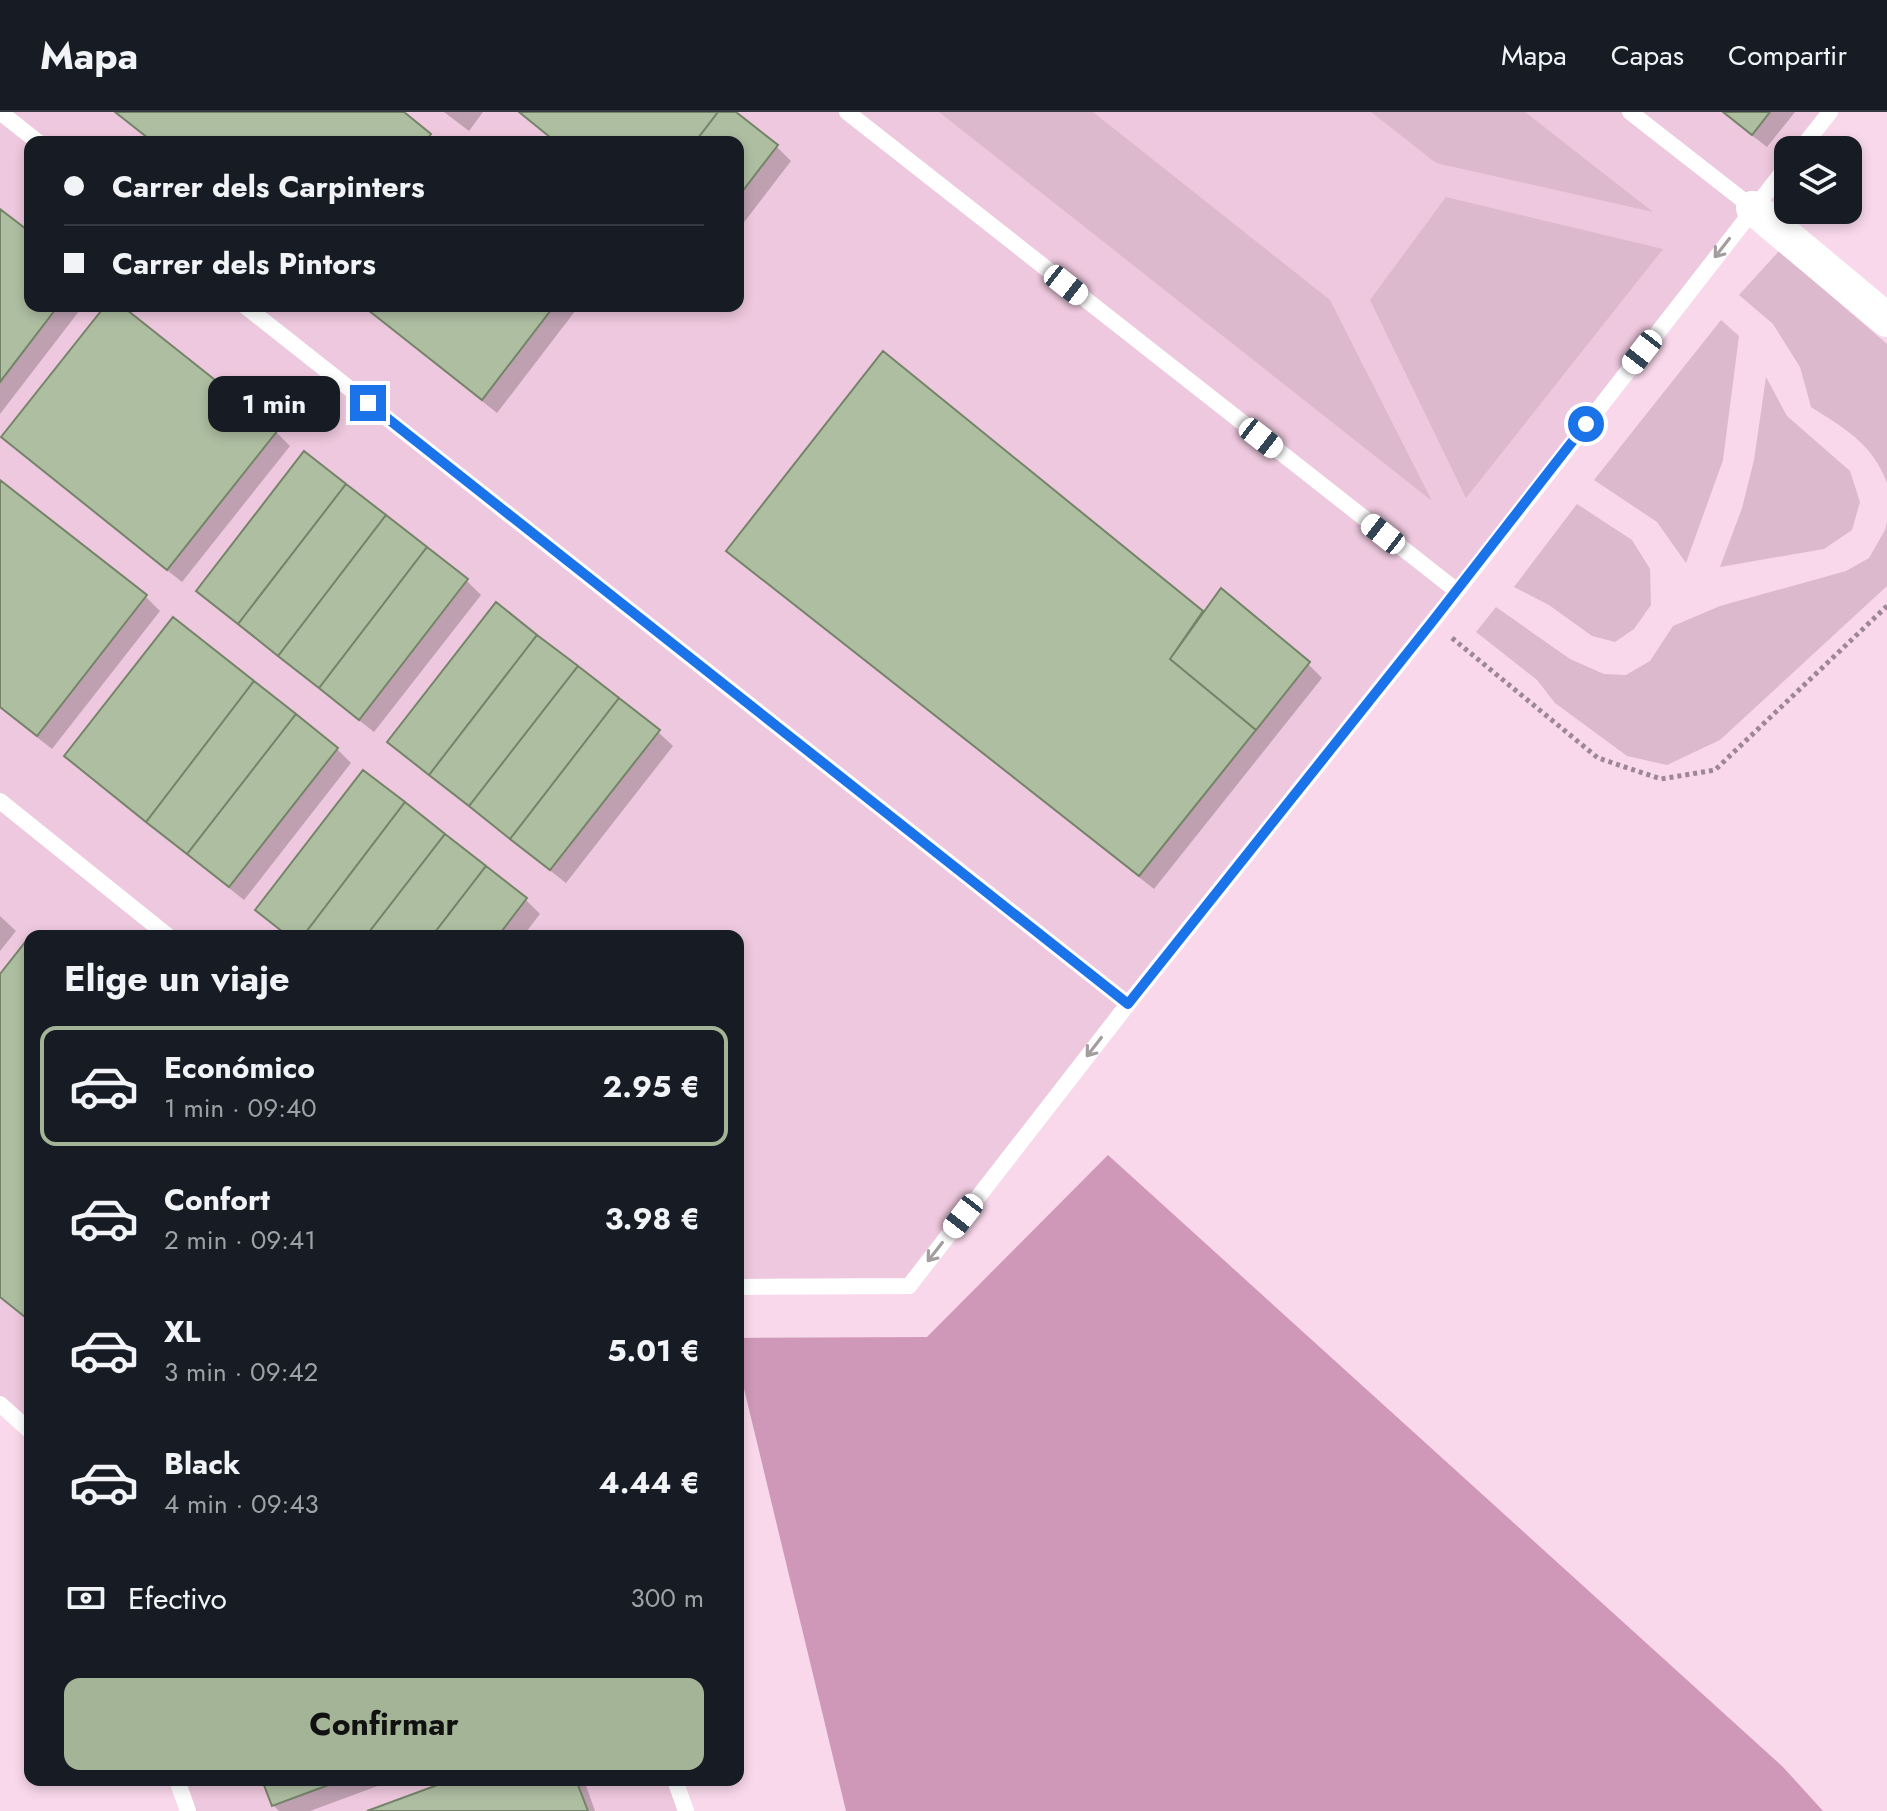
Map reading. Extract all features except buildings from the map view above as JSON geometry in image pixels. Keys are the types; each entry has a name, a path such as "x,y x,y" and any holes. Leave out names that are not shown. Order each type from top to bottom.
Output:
{"street":[{"path":"1753,208 1887,320"}],"lane":[{"path":"0,112 30,136"},
{"path":"847,112 1457,591"},
{"path":"1630,112 1753,208"},
{"path":"1811,136 1830,112"},
{"path":"744,1287 909,1286 1128,1004 1457,591 1774,182"},
{"path":"253,312 1128,1004"},
{"path":"0,801 161,930"},
{"path":"0,1404 24,1426"},
{"path":"179,1786 188,1811"},
{"path":"677,1786 686,1811"}],"path":[{"path":"1432,622 1598,758 1661,779 1715,770 1887,606"}],"shaded area":[{"path":"0,112 1830,112 1811,136 1774,136 1774,183 909,1286 744,1287 744,930 24,930 24,1426 0,1404"},
{"path":"939,112 1093,112 1330,300 1432,501"},
{"path":"1371,112 1525,112 1653,212 1436,163"},
{"path":"1446,197 1663,249 1466,498 1370,300"},
{"path":"1779,251 1887,344 1887,483 1866,447 1811,407 1800,367 1773,324 1739,295"},
{"path":"1721,320 1739,336 1723,460 1686,563 1657,522 1594,480"},
{"path":"1766,377 1787,416 1850,471 1860,502 1852,530 1824,549 1720,567 1742,508 1754,460"},
{"path":"1577,504 1632,540 1650,569 1651,605 1634,629 1615,642 1592,636 1549,605 1514,587"},
{"path":"1887,522 1887,586 1720,740 1667,765 1627,756 1555,703 1537,680 1476,632 1496,607 1570,659 1604,674 1626,675 1650,661 1673,626 1720,606 1846,571 1869,558"},
{"path":"1108,1155 1783,1767 1823,1811 846,1811 744,1389 744,1338 927,1337"},
{"path":"179,1786 677,1786 686,1811 188,1811"}],"route":[{"path":"368,403 1128,1004 1586,424"}]}
